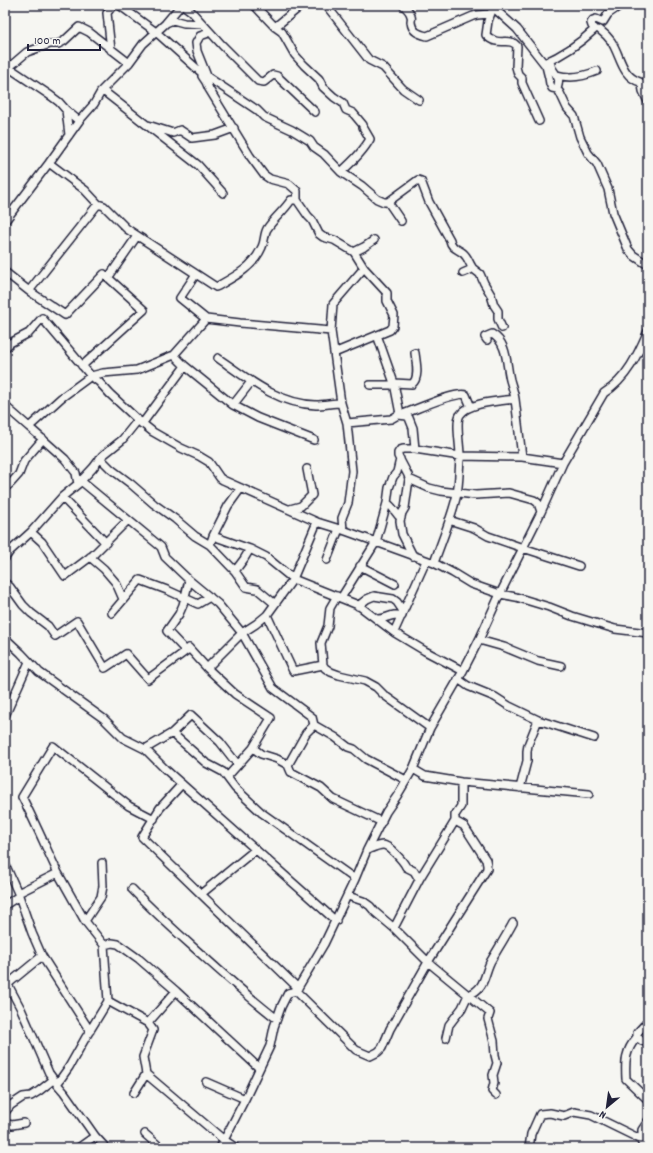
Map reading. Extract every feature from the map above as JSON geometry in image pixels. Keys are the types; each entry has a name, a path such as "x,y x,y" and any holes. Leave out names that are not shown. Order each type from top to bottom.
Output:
{"street":[{"path":"111,50 107,13 113,5"},
{"path":"119,5 156,32 205,75 253,107 264,117 292,130 310,141 314,147 324,154 341,172 362,186 377,199 388,202 418,180 421,181 429,202 450,240 450,243 453,247 464,254 472,268 480,274 491,295 494,305 498,311 498,319 503,332 501,336 502,339 499,339"},
{"path":"5,221 79,121 94,104 102,90 182,5 191,11 208,31 258,81 264,82 273,75 277,76 315,112"},
{"path":"254,5 275,27 282,32 295,55 319,78 323,87 343,103 346,110 353,113 363,125 366,134 370,139 348,166 341,172"},
{"path":"275,27 302,5"},
{"path":"326,5 370,60 383,66 403,89 419,100"},
{"path":"403,5 410,14 412,27 414,30 421,35 427,36 478,14 490,14"},
{"path":"539,121 522,82 522,78 516,70 517,46 511,42 496,42 490,40 486,35 486,29 494,5 496,10 517,29 532,49 547,62 557,74 559,80 557,89"},
{"path":"547,62 576,45 598,29 603,24 608,14 621,5"},
{"path":"603,22 596,19 591,23 592,26 598,29 612,42 619,60 629,77 648,85"},
{"path":"165,24 173,20 184,23 202,24"},
{"path":"79,121 51,96 7,68 27,52 64,41 80,27 89,32 129,63"},
{"path":"208,31 206,34 200,36 196,43 197,51 205,75 202,76 250,156 264,175 270,179 289,184 297,191 297,200 312,220 319,234 323,237 334,240 354,252 364,268 387,293 387,301 394,315 393,326 390,330 334,352"},
{"path":"547,62 550,84 552,88 557,89 567,108 574,116 580,137 588,153 597,164 608,189 613,213 628,249 633,255 648,265"},
{"path":"557,74 568,77 586,75 597,71"},
{"path":"640,82 648,102"},
{"path":"102,90 198,166 223,193"},
{"path":"66,110 69,135"},
{"path":"143,123 173,133 180,130 192,138 215,135 234,128"},
{"path":"49,163 85,190 98,204 104,206 127,229 216,287 242,272 250,265 262,248 266,231 273,220 291,200 297,200"},
{"path":"388,202 401,221"},
{"path":"29,291 98,204"},
{"path":"108,278 137,236"},
{"path":"354,252 364,248 374,240"},
{"path":"463,273 470,270 471,267 472,268"},
{"path":"327,560 341,529 342,518 348,503 352,471 347,423 341,403 331,331 333,304 364,268"},
{"path":"5,272 29,291 65,315 104,274 144,310 82,366"},
{"path":"196,274 180,298 206,319 331,331"},
{"path":"5,348 28,333 42,318 91,376 140,422 153,432 208,462 220,478 317,522 341,529 434,563 471,584 500,594 516,597 549,607 572,616 615,629 648,633"},
{"path":"30,427 61,398 91,376 103,373 137,370 174,355 206,319"},
{"path":"220,1148 270,1046 274,1027 288,993 297,989 324,944 348,896 367,850 386,812 413,769 430,728 479,640 563,463 604,393 613,388 635,360 648,331"},
{"path":"487,340 485,337 492,334 499,339 507,357 510,381 515,399 522,457"},
{"path":"377,335 394,384 401,414"},
{"path":"370,385 412,384 416,376 415,353"},
{"path":"174,355 185,366 233,404 258,418 314,440"},
{"path":"218,358 251,382 268,392 285,399 299,403 316,405 341,403"},
{"path":"5,558 10,551 31,532 62,497 79,483 100,458 122,440 140,422 185,366"},
{"path":"233,404 251,382"},
{"path":"347,423 391,419 433,402 461,394 466,395 471,407"},
{"path":"434,563 457,492 460,456 459,417 461,413 479,404 515,399"},
{"path":"5,406 72,466 79,483 161,547 165,557 189,580 218,604 242,633 273,688 312,717 314,725 335,737 366,759 406,780"},
{"path":"401,414 409,418 413,428 415,449"},
{"path":"5,488 19,474 24,461 43,439"},
{"path":"413,556 402,534 400,521 405,508 409,478 398,453 400,450 415,449 460,456 522,457 563,463"},
{"path":"100,458 154,504 186,529 210,544 235,571 246,587 257,589 275,604"},
{"path":"400,459 397,472 393,477 389,488 387,503 376,542 330,608 328,626 320,644 323,665 325,668 339,675 365,681 376,687 384,695 430,728"},
{"path":"290,510 301,506 312,495 307,469"},
{"path":"397,472 429,488 441,491 476,495 509,493 534,500 538,503 541,512"},
{"path":"210,544 228,506 241,488"},
{"path":"62,497 106,543"},
{"path":"387,503 401,518"},
{"path":"449,520 474,528 488,536 579,566"},
{"path":"31,532 42,542 65,576 93,555 127,521"},
{"path":"207,668 242,633 256,624 267,614 275,604 293,579 317,522"},
{"path":"397,550 402,534"},
{"path":"214,536 250,549 266,557 293,579 358,606 394,632 425,651 463,671"},
{"path":"235,571 250,549"},
{"path":"90,557 104,569 116,583 123,599"},
{"path":"394,632 426,561"},
{"path":"360,566 395,584"},
{"path":"112,613 140,580 198,604 210,597"},
{"path":"186,651 167,631 179,614 185,598 189,580"},
{"path":"5,583 23,605 48,626 55,636 78,622 105,668 126,654 148,680 189,648 207,668 235,694 271,718 253,748 227,778"},
{"path":"358,606 366,598 374,596 393,599 398,602 402,614"},
{"path":"267,614 293,671 323,665"},
{"path":"377,619 402,614"},
{"path":"5,638 39,672 104,719 123,738 145,750 336,920"},
{"path":"479,640 504,647 538,661 562,666"},
{"path":"5,716 29,662"},
{"path":"458,679 468,686 494,697 538,720 594,738"},
{"path":"145,750 172,732 191,715 220,742 238,765"},
{"path":"520,788 527,761 528,744 538,720"},
{"path":"288,765 306,733 314,725"},
{"path":"172,732 206,763 219,769 235,788 262,813 355,879"},
{"path":"5,1112 11,1105 23,1097 31,1096 55,1082 69,1067 108,1001 104,945 85,921 58,873 22,797 53,746 130,806 154,818"},
{"path":"253,748 261,754 277,759 288,765 291,772 321,788 333,800 382,822"},
{"path":"413,769 425,776 461,782 589,794"},
{"path":"394,928 420,878 455,821 455,815 461,806 461,782"},
{"path":"182,784 160,808 142,837 297,989 356,1050 370,1056 382,1048 390,1029 428,962 487,869 486,860 466,829 464,826 455,821"},
{"path":"367,850 382,845 390,847 404,862 406,867 414,871 420,878"},
{"path":"201,894 256,850"},
{"path":"5,864 42,956 90,1031"},
{"path":"85,921 101,897 103,886 102,864"},
{"path":"5,905 18,894 58,873"},
{"path":"132,889 156,914 240,990 277,1019"},
{"path":"348,896 363,901 370,906 428,962 490,1013 488,1019 494,1041 497,1063 493,1075 494,1083 492,1091 496,1095"},
{"path":"446,1038 449,1025 462,1008 468,995 480,986 486,976 490,961 513,923"},
{"path":"104,945 112,943 118,944 139,959 259,1068"},
{"path":"42,956 6,984 21,1008 49,1073 95,1136 106,1148"},
{"path":"148,1023 176,991"},
{"path":"108,1001 148,1023 153,1030 143,1056 146,1074 224,1140 236,1148"},
{"path":"648,1021 636,1033 637,1037 630,1045 625,1062 626,1079 648,1100"},
{"path":"637,1037 648,1043"},
{"path":"134,1093 146,1074"},
{"path":"206,1082 245,1099"},
{"path":"529,1148 531,1134 540,1114 564,1116 574,1112 592,1114 640,1140 643,1146"},
{"path":"643,1146 642,1130 648,1121"},
{"path":"5,1123 12,1125 24,1123"},
{"path":"145,1134 161,1148"},
{"path":"78,1148 95,1136"}]}
